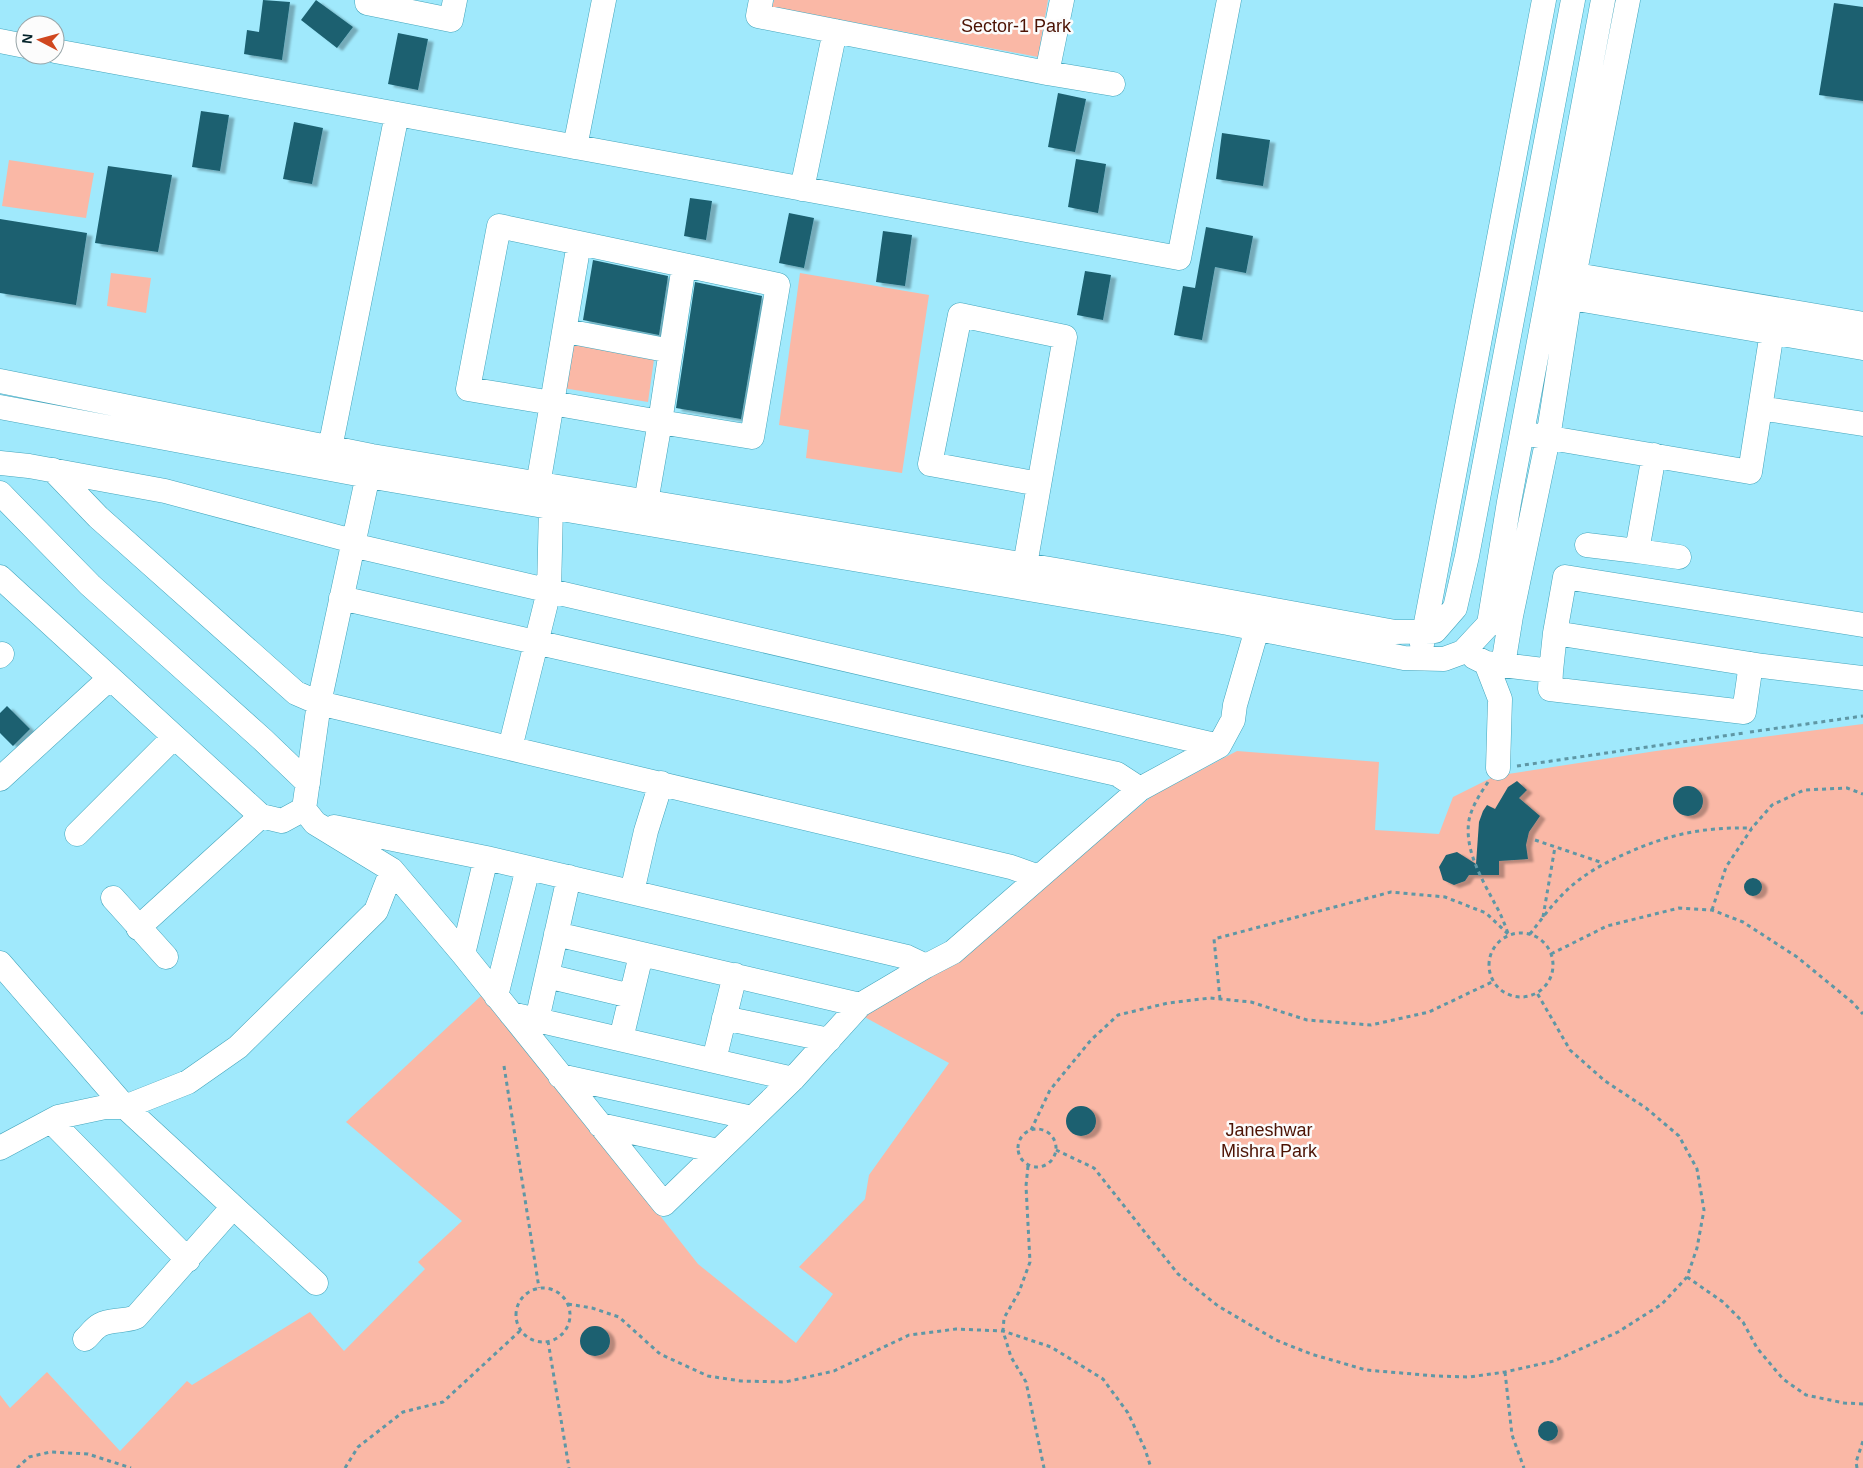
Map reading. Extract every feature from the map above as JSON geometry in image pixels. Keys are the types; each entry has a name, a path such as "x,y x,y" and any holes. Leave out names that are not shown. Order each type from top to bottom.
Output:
{"street":[{"path":"367,0 367,3 451,20 455,0"},
{"path":"575,147 604,0"},
{"path":"761,0 758,16 1047,73 1114,84"},
{"path":"1047,73 1062,0"},
{"path":"65,53 1179,258 1229,0"},
{"path":"1419,658 1430,632 1544,0"},
{"path":"1430,632 1455,608 1467,556 1573,0"},
{"path":"1498,768 1500,699 1494,664 1511,616 1548,438 1561,284 1603,0"},
{"path":"0,407 328,458 551,507 1257,629 1404,658 1444,659 1463,652 1489,624 1521,433 1561,284 1628,0"},
{"path":"802,189 835,31"},
{"path":"0,41 15,44"},
{"path":"328,458 398,114"},
{"path":"499,226 579,243 778,284 752,437 468,389 499,226"},
{"path":"538,485 566,331 579,243"},
{"path":"646,502 684,265"},
{"path":"1522,265 1561,284 1772,332 1863,348"},
{"path":"1518,288 1561,284 1863,324"},
{"path":"1025,564 1065,337 960,315 930,464 1039,484"},
{"path":"566,331 671,351"},
{"path":"1521,433 1750,472 1772,332"},
{"path":"0,381 328,458"},
{"path":"1760,408 1863,424"},
{"path":"1637,551 1654,456"},
{"path":"0,463 53,470 165,491 353,543 549,591 1219,746"},
{"path":"370,466 538,485 1025,564 1395,632 1430,632 1463,652 1494,664 1551,671"},
{"path":"310,816 308,782 319,703 370,466"},
{"path":"53,470 98,517 296,693 319,703 1011,867 1039,877"},
{"path":"0,493 90,585 262,738 308,782"},
{"path":"510,748 549,591 551,507"},
{"path":"1586,545 1679,557"},
{"path":"0,577 261,816 282,821 310,816 907,957 926,966"},
{"path":"1751,664 1744,712 1550,690 1556,633 1565,577 1863,625"},
{"path":"341,598 1116,774 1140,789"},
{"path":"310,816 392,870 463,954 664,1204 793,1079 860,1005 953,952 1140,789 1219,746 1233,720 1257,629"},
{"path":"1556,633 1751,664 1863,678"},
{"path":"0,779 110,678"},
{"path":"77,834 174,737"},
{"path":"632,892 646,831 661,783"},
{"path":"138,928 261,816"},
{"path":"463,954 486,858"},
{"path":"504,1005 528,868"},
{"path":"2,1143 58,1117 106,1107 125,1107 188,1082 238,1047 376,911 392,870"},
{"path":"537,1020 569,877"},
{"path":"112,898 166,957"},
{"path":"556,934 860,1005"},
{"path":"622,1039 641,955"},
{"path":"0,963 125,1107 316,1283"},
{"path":"714,1060 735,975"},
{"path":"547,976 631,996"},
{"path":"504,1005 537,1020 793,1079"},
{"path":"724,1018 829,1040"},
{"path":"560,1076 752,1118"},
{"path":"50,1121 188,1260"},
{"path":"600,1125 718,1151"},
{"path":"85,1339 99,1325 110,1321 128,1320 136,1317 234,1207"}],"path":[{"path":"1509,936 1470,849 1469,820 1478,797 1498,768 1863,716"},
{"path":"1712,910 1726,866 1752,828 1772,805 1804,790 1847,788 1863,794"},
{"path":"1530,934 1566,891 1604,863 1654,840 1683,833 1723,827 1752,828"},
{"path":"1535,840 1604,863"},
{"path":"1543,918 1555,847"},
{"path":"1220,999 1214,940 1391,892 1445,897 1486,913 1509,936"},
{"path":"1551,954 1608,926 1679,908 1712,910 1743,922 1797,957 1852,1002 1863,1014"},
{"path":"1530,934 1540,940 1551,954 1553,961 1552,973 1546,984 1537,993 1525,997 1513,996 1502,991 1494,981 1490,969 1491,957 1496,946 1509,936 1530,934"},
{"path":"1031,1130 1050,1090 1091,1040 1118,1015 1168,1003 1210,998 1252,1002 1308,1020 1371,1025 1429,1012 1494,981"},
{"path":"1056,1150 1094,1168 1178,1274 1218,1306 1276,1340 1311,1354 1366,1370 1436,1376 1469,1377 1505,1372 1554,1361 1618,1332 1662,1304 1687,1277 1697,1248 1704,1210 1697,1169 1679,1136 1646,1108 1605,1081 1570,1050 1537,993"},
{"path":"504,1066 539,1288"},
{"path":"1031,1130 1046,1131 1055,1142 1056,1150 1054,1157 1050,1163 1043,1167 1028,1166 1018,1155 1019,1139 1024,1133 1031,1130"},
{"path":"1028,1166 1026,1186 1030,1262 1019,1292 1004,1318 1003,1331 1011,1357 1026,1382 1044,1468"},
{"path":"1687,1277 1723,1302 1743,1322 1757,1348 1783,1379 1806,1395 1844,1403 1863,1404"},
{"path":"539,1288 554,1289 562,1295 568,1304 570,1314 568,1325 562,1334 554,1340 543,1342 533,1340 524,1334 518,1325 516,1315 518,1304 524,1295 533,1289 539,1288"},
{"path":"568,1304 592,1308 619,1317 660,1354 708,1376 741,1381 784,1382 834,1371 909,1335 956,1329 1003,1331 1051,1347 1103,1379 1128,1413 1145,1449 1150,1468"},
{"path":"345,1468 358,1447 403,1412 443,1402 521,1330"},
{"path":"548,1341 569,1468"},
{"path":"1505,1372 1512,1435 1524,1468"},
{"path":"1856,1468 1863,1440"},
{"path":"17,1468 29,1457 50,1452 88,1454 130,1468"}],"green space":[{"name":"Sector-1 Park","path":"774,0 1048,0 1038,57 772,7"},
{"path":"9,160 94,173 86,218 2,206"},
{"path":"111,273 151,278 146,313 107,306"},
{"path":"800,273 929,295 902,473 806,458 809,430 779,425"},
{"path":"572,337 655,352 648,402 563,388"},
{"name":"Janeshwar Mishra Park","path":"1863,724 1863,1468 0,1468 0,1395 10,1408 47,1372 120,1451 187,1381 192,1385 310,1312 344,1351 425,1269 418,1262 462,1221 346,1122 482,995 537,1059 698,1264 796,1343 833,1294 799,1267 865,1199 869,1175 949,1063 859,1014 966,956 1152,796 1237,751 1379,762 1375,830 1439,834 1453,797 1495,776 1656,751"}],"building":[{"path":"263,0 290,2 282,60 244,54 247,30 259,32"},
{"path":"316,0 353,27 337,48 301,20"},
{"path":"1834,3 1863,7 1863,101 1819,95"},
{"path":"398,33 428,39 418,90 388,84"},
{"path":"1058,93 1086,99 1075,152 1048,147"},
{"path":"201,111 229,115 220,171 192,167"},
{"path":"294,122 323,128 312,184 283,179"},
{"path":"1222,133 1270,140 1263,186 1216,179"},
{"path":"1076,159 1106,164 1098,213 1068,207"},
{"path":"108,166 172,175 158,252 95,243"},
{"path":"690,198 712,201 706,240 684,236"},
{"path":"789,213 814,218 804,268 779,263"},
{"path":"0,219 87,233 76,305 0,293"},
{"path":"1206,227 1253,236 1246,273 1215,267 1202,340 1174,335 1183,286 1195,288"},
{"path":"883,231 912,235 905,286 876,282"},
{"path":"593,260 668,276 659,335 583,320"},
{"path":"1085,271 1111,275 1103,320 1077,315"},
{"path":"695,282 762,296 741,419 676,408"},
{"path":"7,706 30,729 13,746 0,733 0,713"},
{"path":"1517,781 1527,790 1519,798 1540,816 1529,832 1526,845 1528,859 1499,861 1499,875 1469,875 1465,881 1454,885 1443,880 1439,867 1446,855 1457,852 1476,864 1479,822 1483,811 1487,805 1495,809 1508,787"},
{"path":"1688,786 1699,790 1703,801 1699,812 1688,816 1677,812 1673,801 1677,790"},
{"path":"1749,878 1757,878 1762,883 1760,894 1749,896 1744,891 1744,883"},
{"path":"1081,1106 1092,1110 1096,1121 1092,1132 1081,1136 1070,1132 1066,1121 1070,1110"},
{"path":"595,1326 606,1330 610,1341 606,1352 595,1356 584,1352 580,1341 584,1330"},
{"path":"1548,1421 1555,1424 1558,1431 1555,1438 1548,1441 1541,1438 1538,1431 1541,1424"}]}
